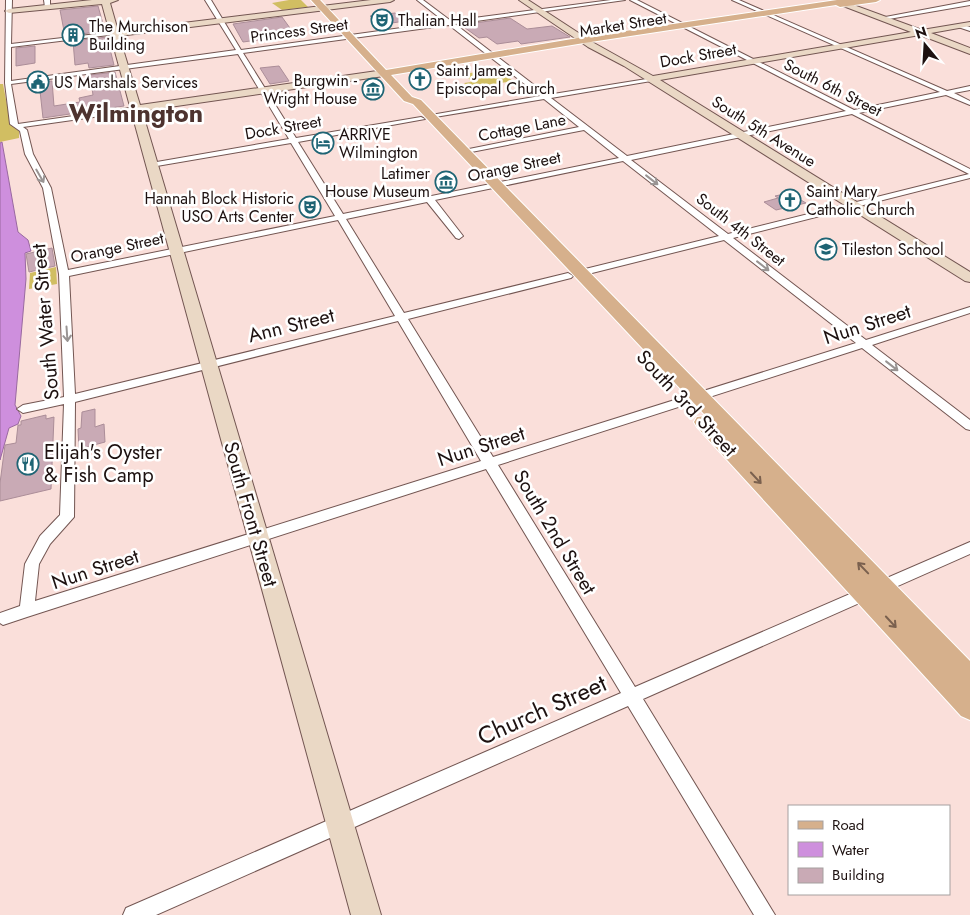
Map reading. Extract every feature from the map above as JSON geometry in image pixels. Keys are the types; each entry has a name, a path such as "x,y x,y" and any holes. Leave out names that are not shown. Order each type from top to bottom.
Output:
{"main road":[{"name":"South 3rd Street","path":"314,0 408,100 406,104 426,118 464,152 490,186"},
{"name":"Market Street","path":"384,73 492,56 512,56 593,41 845,2 876,0"},
{"name":"South 3rd Street","path":"426,118 873,591 970,708"},
{"name":"South 3rd Street","path":"873,591 970,679"}],"street":[{"name":"South Water Street","path":"9,0 8,84 14,124 19,128 40,179 48,188 64,274 71,400 67,517 45,540 32,564 27,611"},
{"path":"9,11 48,4 108,0"},
{"name":"South Front Street","path":"108,0 114,34 366,915"},
{"name":"South 2nd Street","path":"208,0 262,92 765,915"},
{"path":"8,46 390,0"},
{"name":"South 4th Street","path":"420,0 970,426"},
{"path":"523,0 544,11"},
{"path":"531,0 544,11"},
{"name":"Princess Street","path":"8,84 622,0"},
{"name":"South 6th Street","path":"633,0 970,174"},
{"path":"735,0 970,103"},
{"path":"939,0 970,10"},
{"path":"845,2 970,51"},
{"path":"883,18 970,3"},
{"name":"South 5th Avenue","path":"544,11 627,64 653,78 857,204 970,278"},
{"name":"Dock Street","path":"151,165 970,24"},
{"path":"960,26 970,30"},
{"name":"Market Street","path":"19,128 384,73"},
{"name":"Orange Street","path":"64,274 970,88"},
{"name":"Cottage Lane","path":"464,152 585,128"},
{"name":"Ann Street","path":"23,410 71,400 857,204 970,174"},
{"path":"429,199 459,236"},
{"name":"South 5th Avenue","path":"857,204 970,268"},
{"name":"Nun Street","path":"3,618 970,310"},
{"name":"Church Street","path":"134,915 970,548"}],"shaded area":[{"path":"301,0 308,7 282,10 272,3"},
{"path":"498,69 513,81 470,88 464,83 471,82 467,76 470,73"},
{"path":"0,84 3,84 11,125 19,131 19,138 0,142"},
{"path":"56,267 57,284 29,289 30,273"}],"water":[{"path":"2,142 18,232 28,240 31,251 25,253 26,279 15,405 21,416 18,424 9,428 0,460 0,143"}],"building":[{"path":"98,6 105,31 65,36 60,10"},
{"path":"395,13 405,21 379,25 370,16"},
{"path":"282,17 295,35 243,42 233,24"},
{"path":"510,18 527,29 552,26 570,37 521,44 518,41 497,44 487,37 479,38 461,25"},
{"path":"107,37 114,65 89,68 88,63 75,65 73,41"},
{"path":"35,46 35,63 16,66 16,48"},
{"path":"279,66 289,81 270,84 260,68"},
{"path":"115,72 124,106 43,118 39,82 52,81 54,106 80,102 79,98 93,95 90,75"},
{"name":"Saint Mary Catholic Church","path":"789,193 806,203 776,210 764,202 778,198 775,196"},
{"path":"52,248 55,266 29,272 26,254"},
{"path":"95,409 95,427 104,424 105,442 79,449 78,429 81,428 82,412"},
{"name":"Elijah's Oyster & Fish Camp","path":"46,415 46,419 54,417 51,489 0,501 0,483 5,445 16,443 18,425 21,425 21,421"}],"place":[{"name":"Thalian Hall","path":"382,20"},
{"name":"The Murchison Building","path":"73,35"},
{"name":"Saint James Episcopal Church","path":"420,79"},
{"name":"US Marshals Services","path":"38,82"},
{"name":"Burgwin - Wright House","path":"373,89"},
{"name":"ARRIVE Wilmington","path":"323,143"},
{"name":"Latimer House Museum","path":"446,182"},
{"name":"Saint Mary Catholic Church","path":"790,200"},
{"name":"Hannah Block Historic USO Arts Center","path":"310,207"},
{"name":"Tileston School","path":"826,249"},
{"name":"Elijah's Oyster & Fish Camp","path":"28,464"}],"district":[{"name":"Wilmington","path":"136,113"}]}
